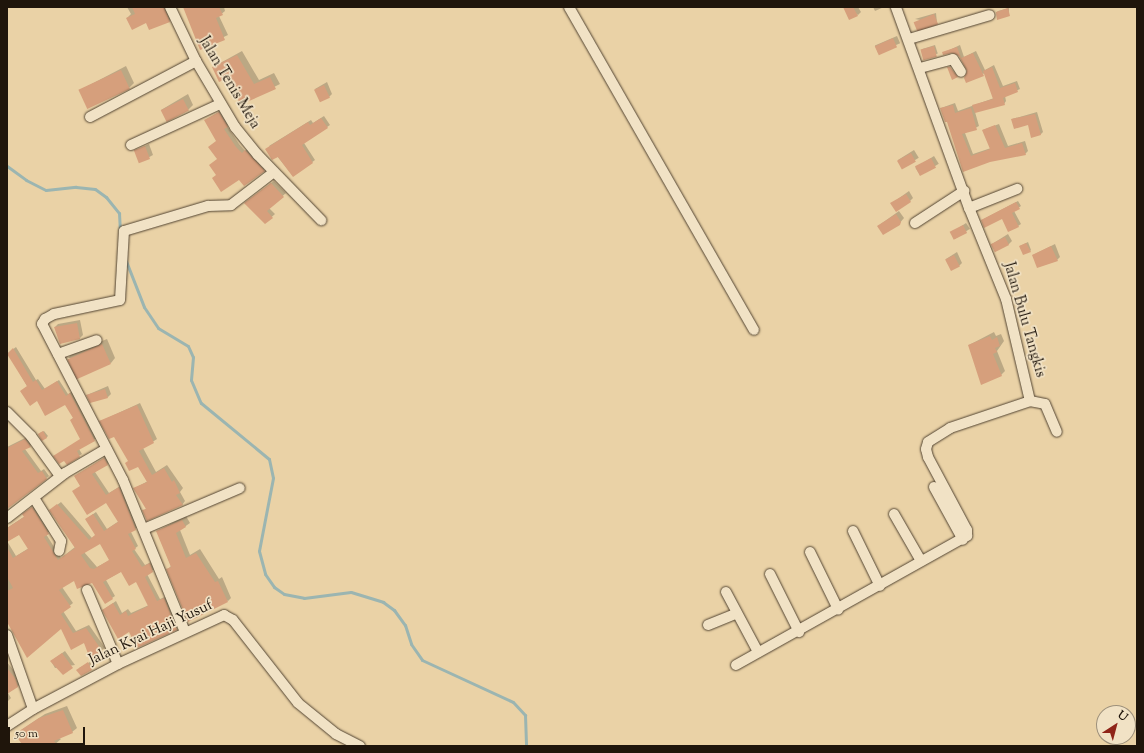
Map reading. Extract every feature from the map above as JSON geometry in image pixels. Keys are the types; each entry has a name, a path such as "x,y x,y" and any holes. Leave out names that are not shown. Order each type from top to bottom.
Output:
{"street":[{"name":"Jalan Tenis Meja","path":"170,7 196,61 220,104 244,139 320,220"},
{"path":"569,7 754,330"},
{"name":"Jalan Bulu Tangkis","path":"896,7 920,68 969,208 1006,299 1030,401 950,428 928,442 926,449 928,457 967,530 968,535 963,540"},
{"path":"909,39 990,15"},
{"path":"920,68 953,58 960,72"},
{"path":"90,117 196,61"},
{"path":"131,145 220,104"},
{"path":"185,632 123,480 42,324 45,319 54,314 121,299 122,233 126,230 208,206 231,205 274,172"},
{"path":"969,208 1017,189"},
{"path":"915,223 964,191"},
{"path":"58,354 97,340"},
{"path":"1030,401 1045,404 1057,432"},
{"path":"7,412 31,436 60,476"},
{"path":"7,518 60,476 106,449"},
{"path":"736,665 838,610 921,560 963,540 934,487"},
{"path":"144,529 240,488"},
{"path":"34,498 61,541 59,551"},
{"path":"894,514 921,560"},
{"path":"853,530 880,586"},
{"path":"810,552 838,610"},
{"path":"770,574 799,632"},
{"path":"87,590 118,664"},
{"path":"726,592 758,652"},
{"path":"708,625 737,613"},
{"name":"Jalan Kyai Haji Yusuf","path":"7,726 33,709 118,664 218,617 231,618 298,703 336,734 360,746"},
{"path":"8,640 33,709"}],"building":[{"path":"132,7 164,7 170,22 149,30 146,23 132,30 126,18 135,14"},
{"path":"183,7 219,7 223,15 216,18 225,40 200,50"},
{"path":"843,7 853,7 858,16 849,20"},
{"path":"1008,8 1010,16 997,20 996,12"},
{"path":"934,14 938,24 918,32 914,22"},
{"path":"893,38 897,47 879,55 875,46"},
{"path":"934,46 937,57 923,60 920,50"},
{"path":"957,47 961,58 973,53 984,76 966,83 964,78 967,71 959,56 952,53 943,55 942,52"},
{"path":"237,55 254,84 270,77 276,89 240,105 230,77 219,82 212,67"},
{"path":"947,67 950,67 958,77 952,80"},
{"path":"992,67 1000,88 1015,83 1018,92 1003,98 1005,105 975,113 972,105 993,99 983,71"},
{"path":"121,70 130,89 87,109 78,90"},
{"path":"324,85 330,98 320,102 314,90"},
{"path":"183,99 189,111 167,122 161,110"},
{"path":"953,105 955,113 971,108 977,130 962,134 971,156 990,149 982,130 995,125 1005,148 1022,143 1026,155 990,162 963,172 947,122 945,122 940,108"},
{"path":"219,112 228,127 224,129 236,147 242,153 245,150 265,171 244,186 239,180 221,192 212,178 216,175 209,165 217,159 208,147 216,141 204,120"},
{"path":"1035,114 1041,135 1031,138 1028,125 1014,129 1011,119"},
{"path":"321,118 328,128 302,145 313,163 293,177 278,157 272,160 265,149 308,122 310,125"},
{"path":"145,146 150,159 139,163 134,150"},
{"path":"911,153 916,162 902,170 897,161"},
{"path":"931,158 936,168 920,176 915,166"},
{"path":"271,183 284,197 267,211 273,218 265,224 244,203"},
{"path":"906,194 911,202 896,212 890,203"},
{"path":"1016,202 1020,209 1012,213 1019,227 1008,232 1002,219 984,228 981,220"},
{"path":"896,214 901,222 900,225 883,235 877,226"},
{"path":"963,225 967,233 954,240 950,232"},
{"path":"1005,237 1009,245 995,252 991,244"},
{"path":"1026,243 1031,252 1023,255 1019,246"},
{"path":"1051,246 1058,261 1037,268 1032,255"},
{"path":"954,255 960,267 951,271 945,260"},
{"path":"77,323 80,339 60,344 54,327"},
{"path":"990,336 992,340 997,337 1000,346 995,348 997,352 993,354 1002,376 981,385 968,345"},
{"path":"102,344 111,364 76,380 67,359"},
{"path":"13,348 33,382 36,380 42,390 57,381 66,396 70,393 95,441 77,451 80,457 67,465 64,461 59,464 53,456 80,439 70,420 73,418 65,405 45,416 37,401 30,406 20,391 27,386 7,354"},
{"path":"105,389 108,398 90,403 86,395"},
{"path":"137,405 154,443 139,451 152,475 164,468 172,482 174,480 180,493 176,495 183,505 147,521 142,510 146,509 133,488 147,482 138,467 129,471 125,463 128,461 114,437 109,439 99,421"},
{"path":"43,431 47,438 42,441 38,434"},
{"path":"25,439 31,447 22,451 38,473 42,471 47,479 7,509 7,448"},
{"path":"104,458 108,465 92,474 106,495 119,487 136,530 128,534 136,549 132,551 142,567 150,563 153,572 145,577 157,601 164,598 177,630 137,648 129,632 118,639 102,610 113,603 120,615 126,611 128,616 148,606 136,582 129,586 121,572 103,582 113,599 105,604 92,583 77,589 74,581 59,590 71,607 61,614 73,633 86,628 103,652 90,659 84,643 71,650 61,629 27,658 7,622 7,591 13,588 7,577 7,547 13,558 28,549 19,535 7,542 7,528 24,517 22,514 32,507 49,534 44,537 58,560 75,548 49,510 57,504 89,540 95,535 85,519 93,514 104,531 118,522 106,503 87,515 72,491 80,486 74,476","holes":["100,544 109,560 94,569 90,568 81,555"]},
{"path":"182,520 186,527 176,533 186,558 196,553 215,582 218,581 228,602 188,622 166,569 171,567 156,531"},
{"path":"62,653 73,668 63,675 50,661"},
{"path":"88,662 92,670 81,676 76,670"},
{"path":"7,668 15,678 18,687 7,694"},
{"path":"63,710 73,733 54,741 58,746 23,746 15,734 39,718"}],"waterway":[{"path":"7,166 26,180 46,190 76,187 95,189 106,197 119,213 120,232"},
{"path":"126,261 144,307 158,328 188,346 193,357 191,380 201,403 269,459 273,478 259,551 265,574 274,587 284,594 304,598 351,592 383,602 394,610 405,625 411,644 422,660 513,702 525,715 526,746"}]}
